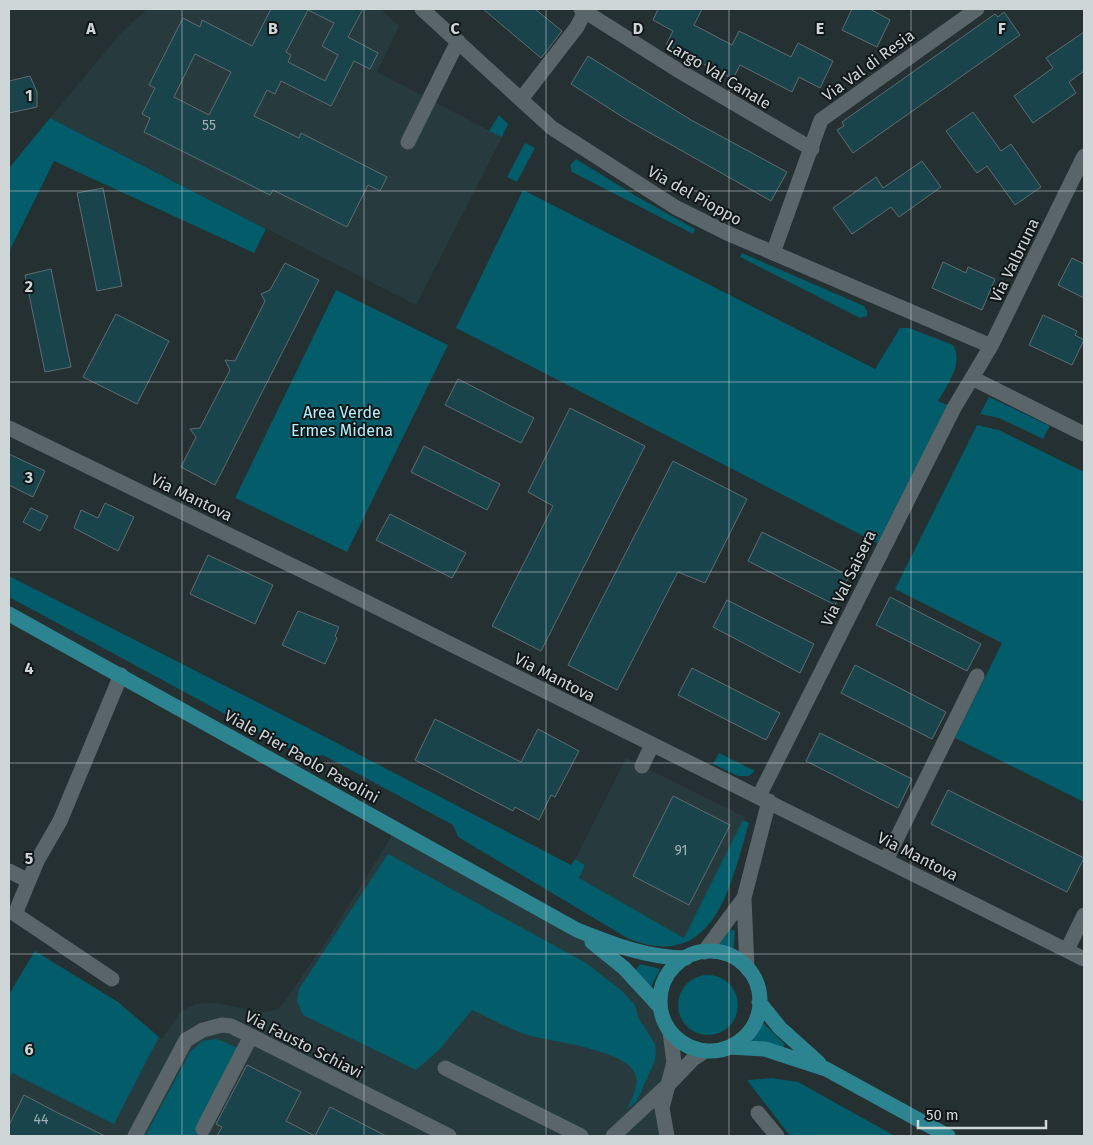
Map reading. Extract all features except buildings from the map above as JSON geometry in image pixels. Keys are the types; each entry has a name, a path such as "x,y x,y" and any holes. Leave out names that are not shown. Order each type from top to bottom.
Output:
{"main road":[{"name":"Viale Pier Paolo Pasolini","path":"9,614 577,930 638,952 671,958 686,958"},
{"name":"Viale Pier Paolo Pasolini","path":"577,930 624,968 660,1007"},
{"path":"729,1047 740,1041 753,1026 759,1002 756,982 747,968 727,955 704,952 686,958 675,965 666,978 661,990 660,1007 664,1022 670,1032 684,1044 705,1051 729,1047 765,1049 826,1069 948,1136"},
{"path":"759,1002 780,1028 826,1069"}],"street":[{"name":"Via del Pioppo","path":"422,9 522,98 552,128 675,207 726,234 991,346"},
{"name":"Via Val di Resia","path":"773,253 821,120 977,9"},
{"path":"522,98 577,27 584,10"},
{"name":"Largo Val Canale","path":"584,10 676,69 812,149"},
{"path":"408,142 458,41"},
{"name":"Via Valbruna","path":"972,378 991,346 1084,156"},
{"path":"972,378 1084,434"},
{"name":"Via Val Saisera","path":"744,898 764,799 954,408 972,378"},
{"name":"Via Mantova","path":"9,428 332,585 1084,959"},
{"path":"112,979 15,914 37,861 60,820 121,675"},
{"path":"886,860 977,676"},
{"path":"642,766 652,745"},
{"path":"9,871 29,881"},
{"path":"704,952 744,898"},
{"path":"744,898 747,968"},
{"path":"1067,950 1084,915"},
{"name":"Via Fausto Schiavi","path":"135,1136 180,1048 194,1034 222,1025 230,1026 251,1036 449,1136"},
{"path":"667,1136 662,1108 674,1062 670,1032"},
{"path":"203,1129 251,1036"},
{"path":"613,1136 693,1059 705,1051"},
{"path":"445,1068 581,1136"},
{"path":"758,1113 777,1136"}],"shaded area":[{"path":"147,9 381,9 399,26 377,72 502,137 416,305 50,118 121,33"},
{"path":"626,758 745,817 684,938 578,878 585,865 575,859"},
{"path":"396,829 577,930 661,1013 670,1032 667,1136 9,1136 9,994 35,951 118,1002 162,1039 181,1011 196,1004 216,1003 264,1012 272,1011 281,1007 329,937"}],"green space":[{"path":"499,115 508,124 502,137 489,131"},
{"path":"50,118 266,229 254,253 54,161 9,252 9,168"},
{"path":"525,143 535,148 517,182 507,177"},
{"path":"576,159 695,229 693,234 572,172 570,165"},
{"path":"523,190 875,369 900,328 909,328 953,345 957,360 950,381 938,401 954,408 883,546 456,328"},
{"path":"742,253 864,306 867,316 860,318 740,257"},
{"name":"Area Verde Ermes Midena","path":"336,290 448,345 347,552 235,498"},
{"path":"989,397 1050,426 1043,439 999,418 980,414"},
{"path":"977,425 999,430 1084,472 1084,802 955,738 1002,643 895,589"},
{"path":"9,576 308,728 571,865 575,859 585,865 579,878 684,938 743,820 749,823 726,895 715,916 700,933 682,944 658,946 629,939 458,837 453,825 323,755 308,759 9,597"},
{"path":"719,753 755,771 749,776 738,776 713,764"},
{"path":"388,854 586,963 622,991 635,1005 638,1017 655,1044 655,1060 637,1101 627,1109 637,1080 630,1067 619,1059 588,1048 528,1035 472,1010 439,1050 416,1070 303,1015 297,1001 299,989"},
{"path":"730,929 735,931 733,953 718,946"},
{"path":"35,951 118,1002 159,1037 114,1124 12,1073 9,1079 9,994"},
{"path":"640,964 660,969 651,987 635,971"},
{"path":"708,975 724,980 729,984 733,989 738,1005 733,1021 729,1026 724,1030 708,1035 692,1030 687,1026 683,1021 678,1005 683,989 687,984 692,980"},
{"path":"763,1023 785,1044 782,1049 769,1043 752,1041"},
{"path":"217,1039 243,1050 202,1131 212,1136 145,1136 190,1052 202,1041"},
{"path":"772,1078 798,1082 895,1136 790,1136 747,1080"}]}
